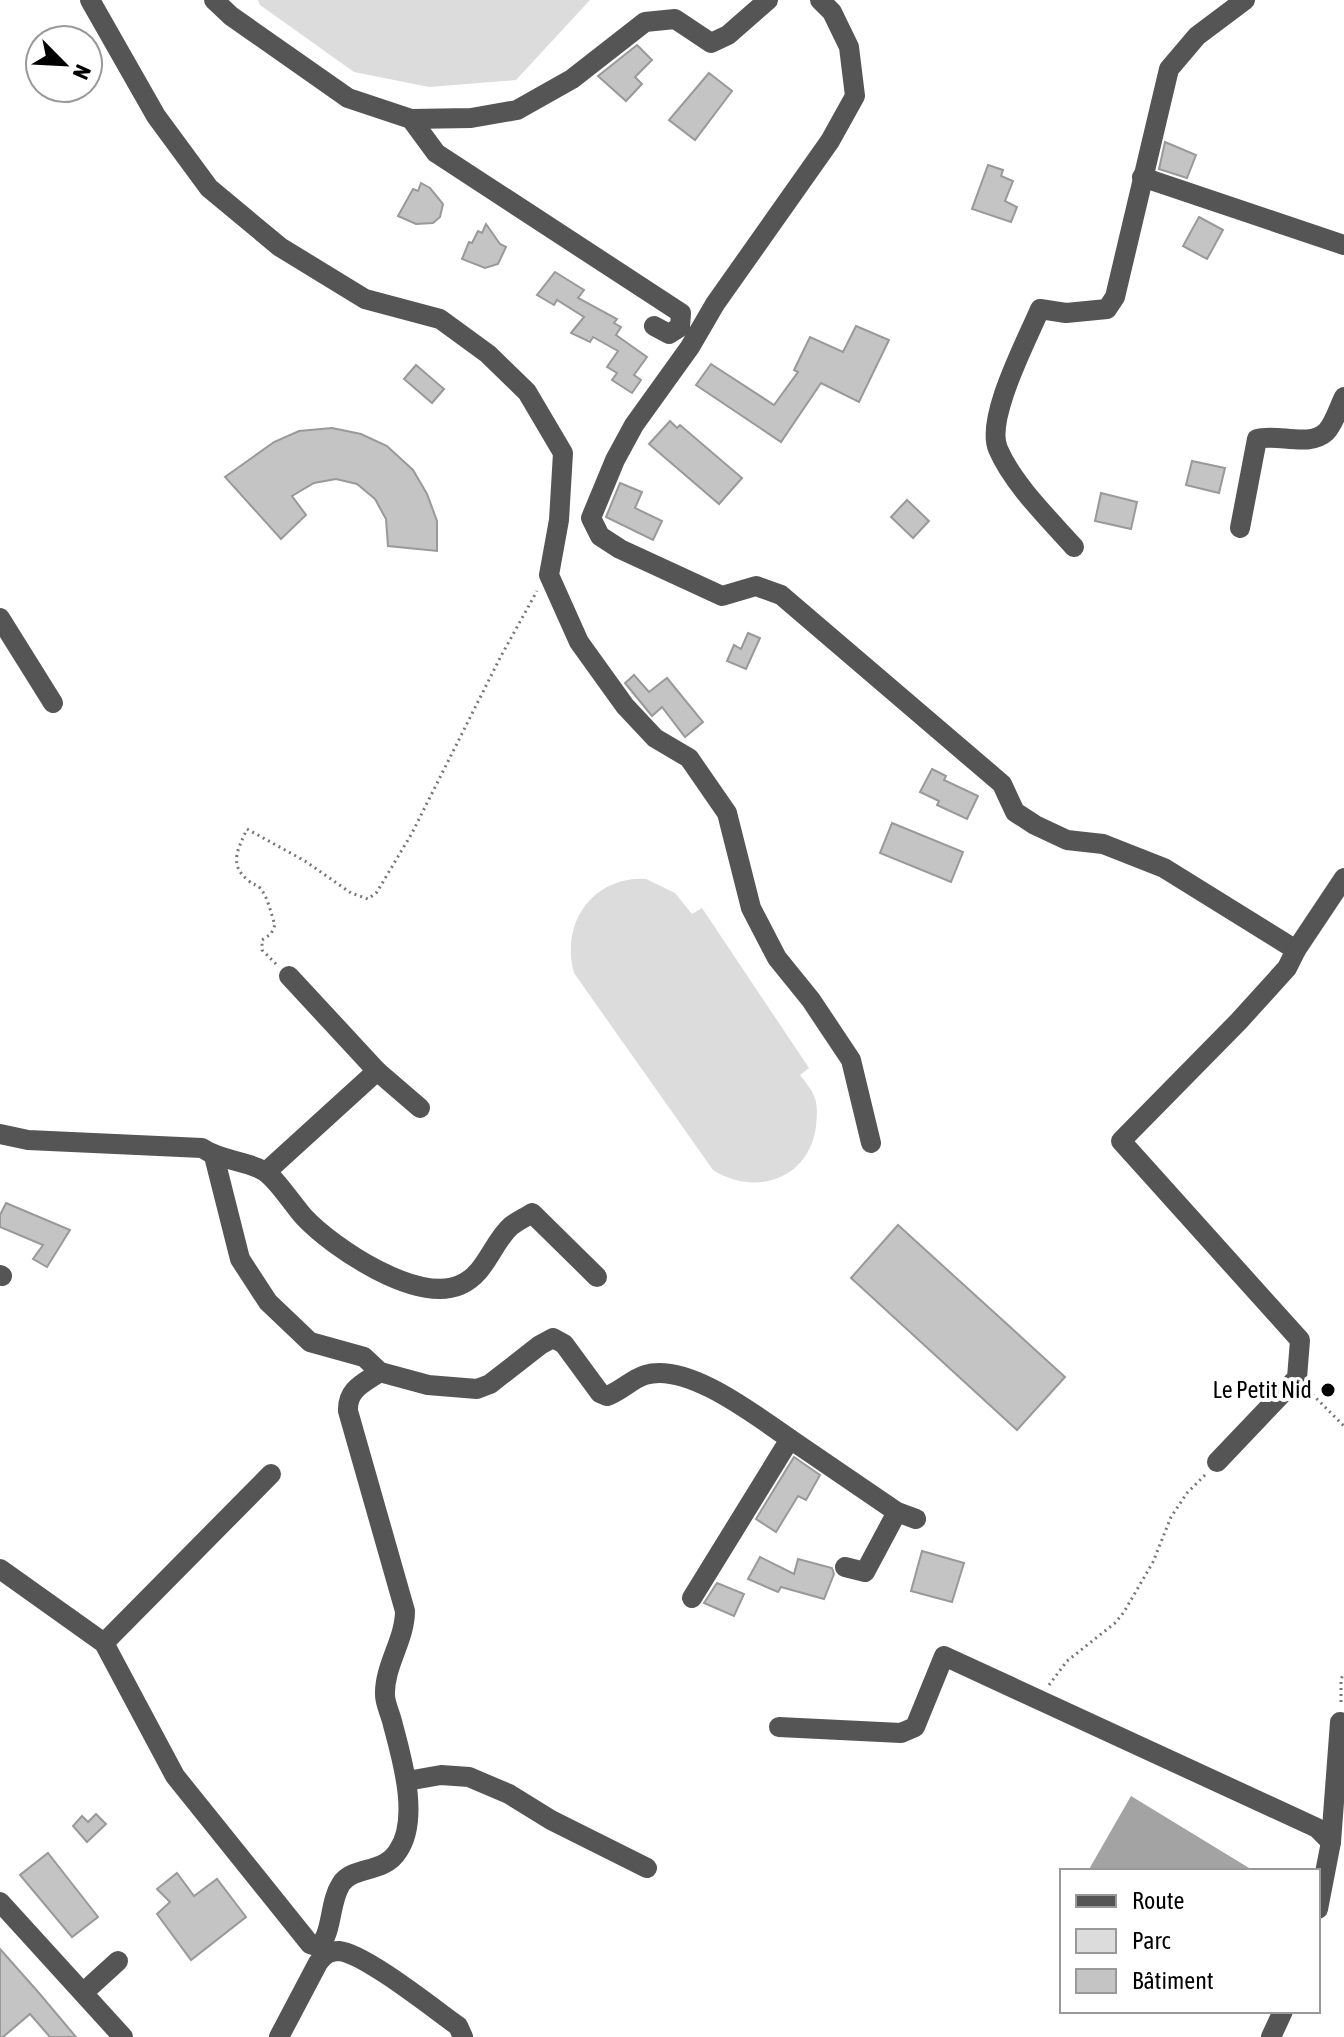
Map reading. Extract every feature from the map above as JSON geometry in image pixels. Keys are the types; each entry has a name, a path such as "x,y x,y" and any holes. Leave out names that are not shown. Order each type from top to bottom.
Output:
{"street":[{"path":"90,0 156,116 209,188 280,247 365,299 440,319 488,354 527,392 563,453 559,520 549,575 579,642 625,706 655,738 689,758 727,813 751,908 777,958 811,1000 851,1060 871,1143"},
{"path":"214,0 231,16 348,98 411,119 471,118 517,110 572,79 645,22 675,19 711,43 728,35 768,0"},
{"path":"820,0 832,12 849,47 855,96 830,141 634,425 615,460 591,518 593,524 600,536 620,549 722,596 756,586 781,595 1002,784 1015,812 1025,819 1067,840 1103,844 1164,868 1296,950"},
{"path":"1074,547 1029,497 996,447 997,411 1040,309 1066,313 1107,309 1115,297 1169,69 1197,36 1245,0"},
{"path":"411,119 436,153 681,313 680,327 669,334 654,326"},
{"path":"1142,177 1344,245"},
{"path":"1240,528 1257,439 1266,436 1317,437 1326,431 1344,397"},
{"path":"0,618 53,703"},
{"path":"1217,1462 1297,1378 1300,1340 1121,1141 1287,968 1344,878"},
{"path":"289,976 377,1071 420,1108"},
{"path":"266,1172 377,1071"},
{"path":"0,1134 28,1140 202,1148 214,1156 266,1172 307,1220 334,1245 387,1275 439,1290 461,1285 484,1265 510,1227 532,1213 597,1277"},
{"path":"214,1156 240,1259 268,1302 310,1342 364,1357 380,1372 428,1385 477,1389 490,1384 553,1338 564,1344 600,1393 607,1396 651,1374 699,1381 906,1516 865,1572 845,1567"},
{"path":"0,1569 104,1643 175,1776 310,1944 319,1947 325,1940 330,1912 341,1884 346,1877 387,1863 400,1850 407,1822 407,1781 385,1697 405,1627 405,1611 348,1411 352,1391 380,1372"},
{"path":"692,1598 790,1439"},
{"path":"104,1643 271,1474"},
{"path":"779,1727 901,1733 915,1727 944,1656 1324,1835"},
{"path":"1320,1884 1340,1722"},
{"path":"407,1781 441,1775 469,1777 509,1794 551,1820 647,1868"},
{"path":"3,1915 84,1992 123,2037"},
{"path":"279,2037 318,1963 323,1956 339,1951 373,1968 446,2017 458,2026 463,2037"},
{"path":"84,1992 118,1961"},
{"path":"1271,2037 1282,2013"}],"path":[{"path":"289,976 262,950 262,940 271,934 275,925 264,895 259,886 249,882 236,867 235,856 247,829 305,861 351,893 368,899 377,892 412,833 534,594"},
{"path":"1297,1378 1344,1426"},
{"path":"1039,1699 1067,1661 1115,1623 1124,1612 1153,1562 1171,1517 1187,1493 1217,1462"},
{"path":"1340,1722 1341,1679 1344,1673"}],"green space":[{"path":"258,0 590,0 516,80 429,87 354,72 260,5"},
{"path":"646,879 675,893 692,914 702,908 809,1068 800,1075 816,1103 812,1144 792,1170 778,1178 746,1182 713,1170 574,973 572,937 585,906 610,885"}],"shaded area":[{"path":"1131,1796 1251,1869 1089,1869"}],"building":[{"path":"637,45 652,60 635,77 642,84 626,101 598,76"},
{"path":"709,73 732,91 695,140 669,120"},
{"path":"1165,142 1196,155 1187,178 1159,169"},
{"path":"988,165 1003,170 1001,176 1013,181 1005,201 1017,207 1011,222 972,209"},
{"path":"421,183 430,188 443,204 440,217 433,223 416,224 398,216 413,189 418,191"},
{"path":"1199,217 1223,230 1207,259 1183,246"},
{"path":"486,224 500,244 506,247 498,264 485,268 462,259 469,242 472,243 478,231 482,233"},
{"path":"555,272 584,290 578,298 617,319 614,323 621,327 616,335 647,357 634,375 641,380 632,393 612,380 617,373 607,367 618,351 593,337 590,342 571,333 584,317 557,300 554,305 537,295"},
{"path":"856,326 889,340 859,402 821,383 781,442 696,385 711,364 774,405 798,372 794,370 810,337 843,352"},
{"path":"416,365 444,389 432,403 404,379"},
{"path":"670,421 677,428 680,425 742,478 719,504 649,444"},
{"path":"332,428 361,434 387,446 413,470 427,494 437,521 437,551 388,546 386,519 375,499 357,484 336,479 314,483 292,496 306,515 281,539 225,477 274,442 299,431"},
{"path":"1192,461 1225,468 1219,493 1186,485"},
{"path":"620,483 642,492 635,508 662,521 653,540 606,517"},
{"path":"1101,493 1137,502 1131,529 1095,521"},
{"path":"907,500 929,521 913,538 891,517"},
{"path":"748,633 760,638 746,669 727,661 734,645 741,649"},
{"path":"634,675 649,692 667,678 703,722 685,737 662,707 652,716 625,683"},
{"path":"932,769 946,776 944,780 978,796 967,819 937,805 939,801 920,792"},
{"path":"892,823 963,852 951,882 880,853"},
{"path":"6,1203 70,1230 47,1267 33,1259 43,1245 0,1227 0,1215"},
{"path":"898,1225 1065,1377 1017,1430 851,1278"},
{"path":"794,1457 820,1475 806,1500 798,1496 776,1532 756,1519"},
{"path":"922,1551 964,1563 952,1602 911,1591"},
{"path":"760,1557 794,1574 798,1559 832,1568 834,1574 824,1599 781,1587 778,1592 748,1579"},
{"path":"717,1583 744,1594 734,1616 704,1603"},
{"path":"96,1814 106,1824 87,1842 73,1826 82,1816 88,1822"},
{"path":"48,1853 98,1917 72,1937 20,1875"},
{"path":"177,1873 194,1896 217,1879 246,1917 191,1960 157,1914 170,1902 157,1889"},
{"path":"0,1949 76,2037 50,2037 30,2014 0,2037"}],"place":[{"name":"Le Petit Nid","path":"1328,1390"}]}
